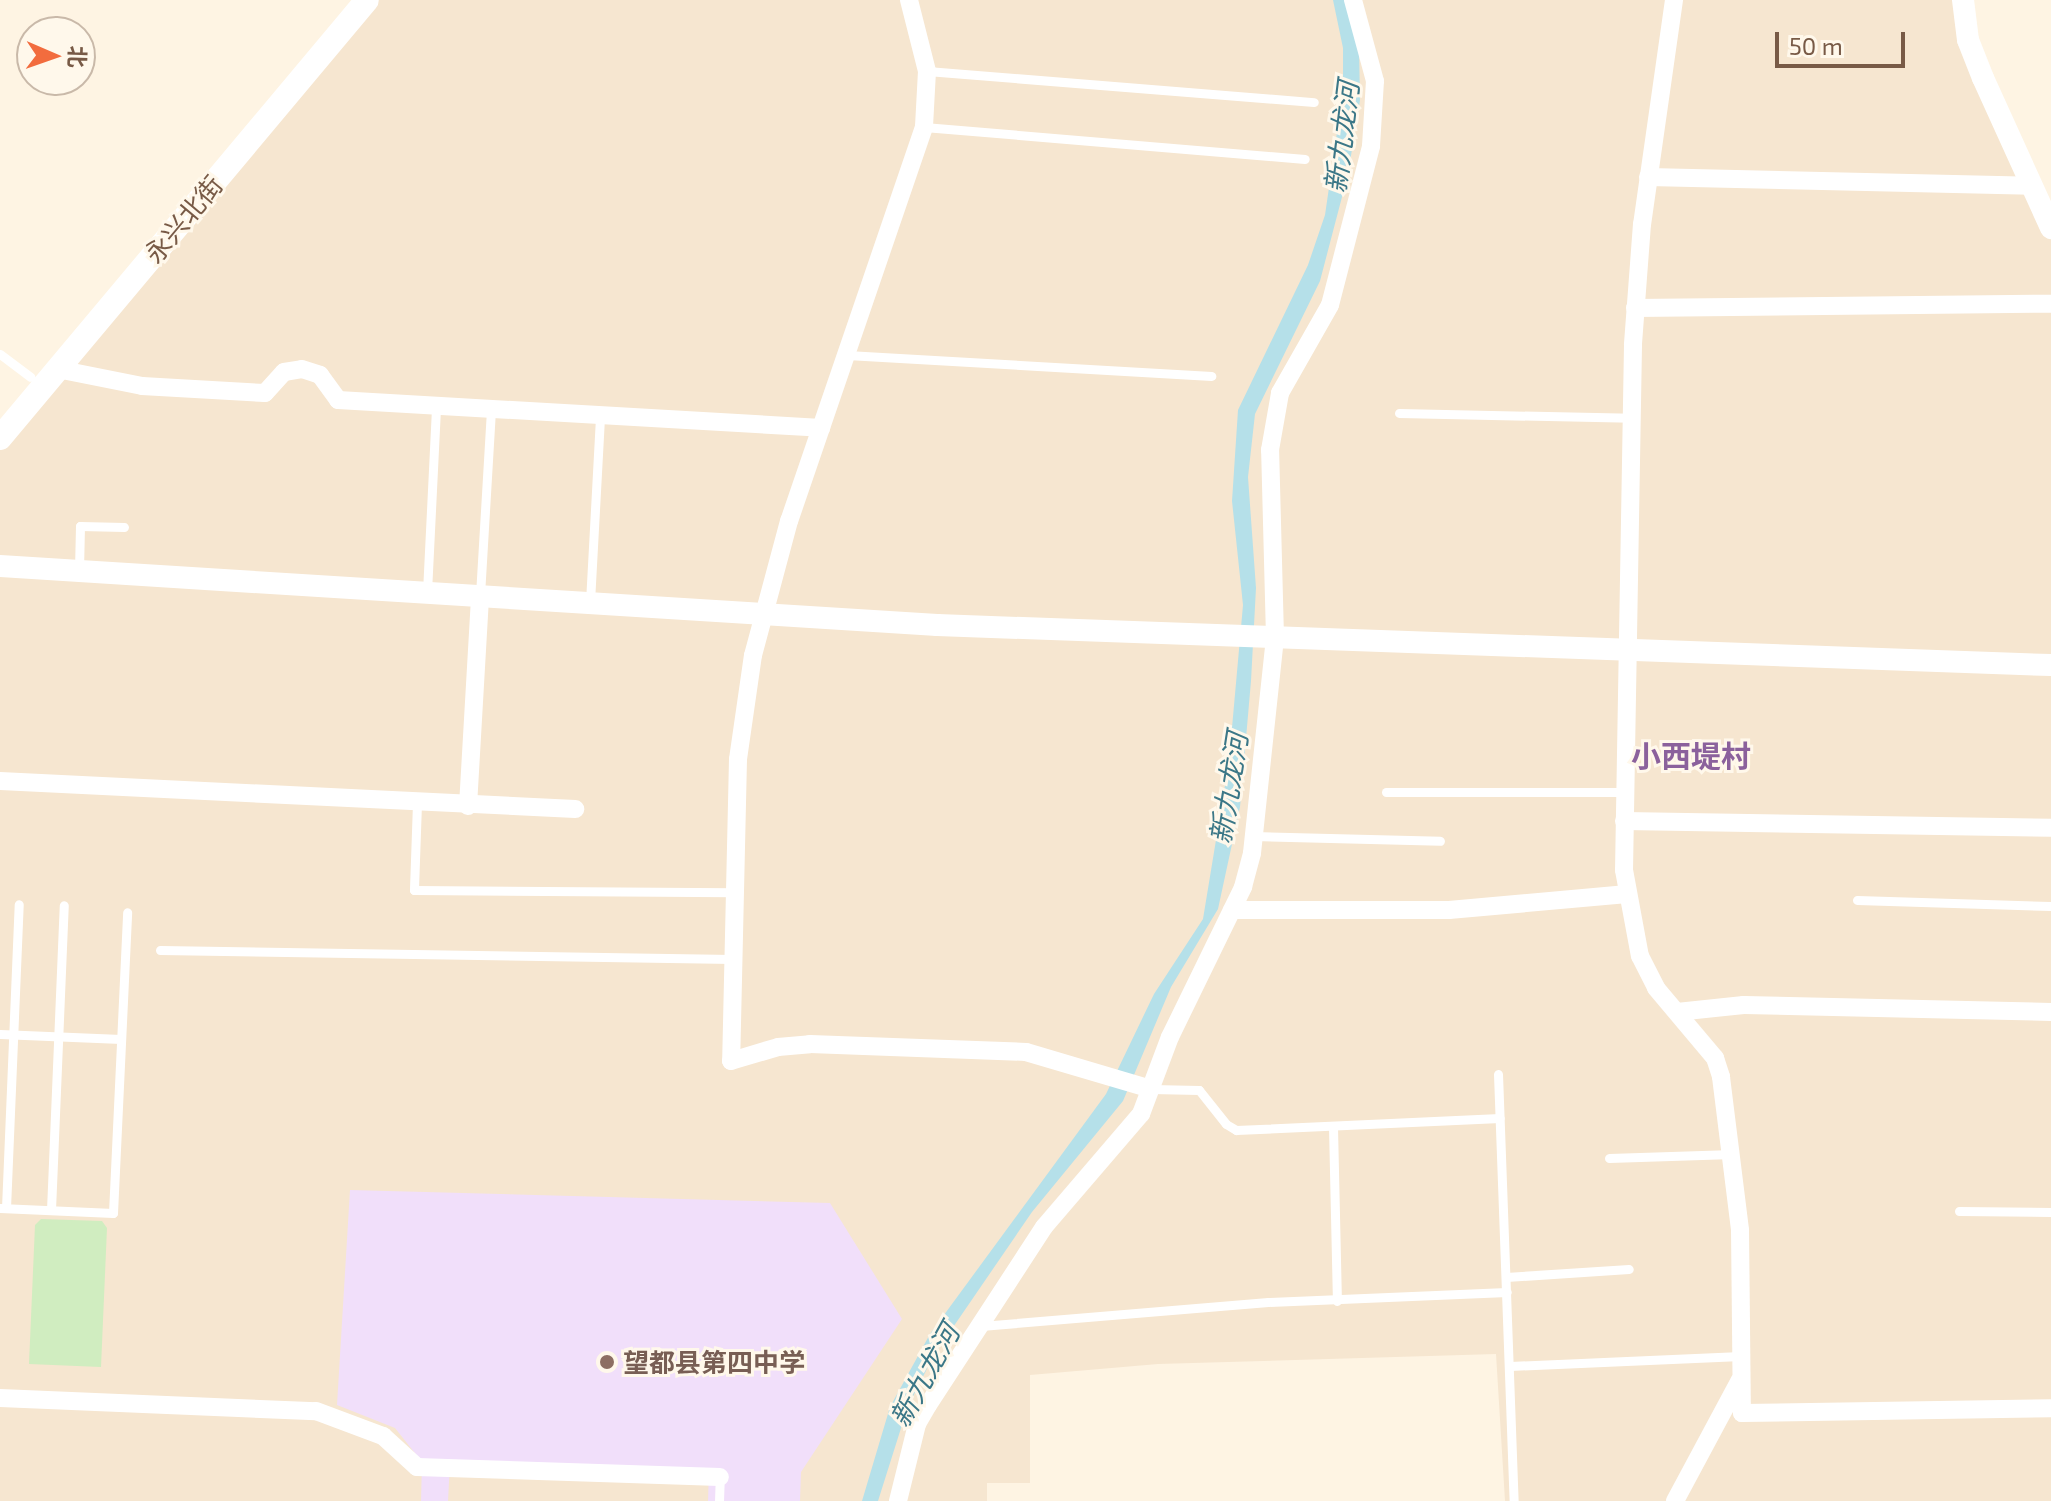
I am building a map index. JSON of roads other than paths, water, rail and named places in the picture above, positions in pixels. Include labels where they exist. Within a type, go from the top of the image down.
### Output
[{"type":"main road","name":"永兴北街","points":[[0,413],[346,0]]},
{"type":"main road","name":"永兴北街","points":[[0,438],[367,0]]},
{"type":"street","points":[[909,0],[927,71],[924,127],[821,428],[764,614],[738,759],[731,1061],[778,1047],[810,1044],[1026,1052],[1151,1089]]},
{"type":"street","points":[[898,1501],[917,1424],[1044,1227],[1141,1114],[1232,910],[1254,836],[1275,637],[1270,450],[1280,393],[1330,305],[1371,146],[1375,81],[1353,0]]},
{"type":"street","points":[[1674,0],[1648,177],[1635,308],[1624,650],[1623,792],[1627,894],[1640,956],[1656,988],[1715,1058],[1733,1154],[1740,1230],[1742,1413],[2051,1408]]},
{"type":"street","points":[[1963,0],[1968,40],[2051,228]]},
{"type":"street","points":[[1648,177],[2031,186]]},
{"type":"street","points":[[1635,308],[2051,304]]},
{"type":"street","points":[[57,369],[142,386],[265,393],[284,372],[302,369],[320,375],[338,400],[821,428]]},
{"type":"street","points":[[0,566],[764,614],[1275,637],[2051,665]]},
{"type":"street","points":[[468,806],[480,595]]},
{"type":"street","points":[[0,781],[575,809]]},
{"type":"street","points":[[1624,821],[2051,828]]},
{"type":"street","points":[[1232,910],[1449,910],[1627,894]]},
{"type":"street","points":[[1677,1012],[1744,1005],[2051,1012]]},
{"type":"street","points":[[1675,1501],[1742,1378]]},
{"type":"street","points":[[0,1398],[316,1411],[383,1436],[417,1467],[720,1477]]},
{"type":"lane","points":[[927,71],[1314,102]]},
{"type":"lane","points":[[924,127],[1305,159]]},
{"type":"lane","points":[[0,354],[30,377]]},
{"type":"lane","points":[[846,355],[1211,376]]},
{"type":"lane","points":[[427,592],[436,406]]},
{"type":"lane","points":[[480,595],[491,409]]},
{"type":"lane","points":[[1399,413],[1631,418]]},
{"type":"lane","points":[[590,602],[600,415]]},
{"type":"lane","points":[[78,570],[80,526],[124,527]]},
{"type":"lane","points":[[1386,792],[1623,792]]},
{"type":"lane","points":[[417,803],[414,890],[733,892]]},
{"type":"lane","points":[[1254,836],[1440,841]]},
{"type":"lane","points":[[1857,900],[2051,906]]},
{"type":"lane","points":[[19,904],[3,1208],[113,1213],[127,912]]},
{"type":"lane","points":[[51,1210],[64,905]]},
{"type":"lane","points":[[160,950],[733,959]]},
{"type":"lane","points":[[0,1034],[121,1039]]},
{"type":"lane","points":[[1498,1074],[1514,1501]]},
{"type":"lane","points":[[1151,1089],[1199,1090],[1226,1124],[1236,1130],[1500,1118]]},
{"type":"lane","points":[[1333,1127],[1337,1301]]},
{"type":"lane","points":[[1609,1158],[1733,1154]]},
{"type":"lane","points":[[1959,1211],[2051,1212]]},
{"type":"lane","points":[[1506,1277],[1629,1269]]},
{"type":"lane","points":[[981,1326],[1268,1302],[1507,1292]]},
{"type":"lane","points":[[1510,1366],[1741,1356]]},
{"type":"lane","points":[[719,1501],[720,1477]]},
{"type":"water","name":"新九龙河","points":[[1333,0],[1345,0],[1359,47],[1360,100],[1348,174],[1320,281],[1255,414],[1248,477],[1256,588],[1251,681],[1240,807],[1218,909],[1171,987],[1123,1101],[1032,1212],[934,1355],[908,1406],[878,1501],[862,1501],[890,1407],[930,1334],[1106,1094],[1154,994],[1203,919],[1229,761],[1243,605],[1232,501],[1238,410],[1308,265],[1325,215],[1343,91],[1343,48]]},
{"type":"place","name":"望都县第四中学","points":[[607,1362]]},
{"type":"district","name":"小西堤村","points":[[1691,755]]}]
